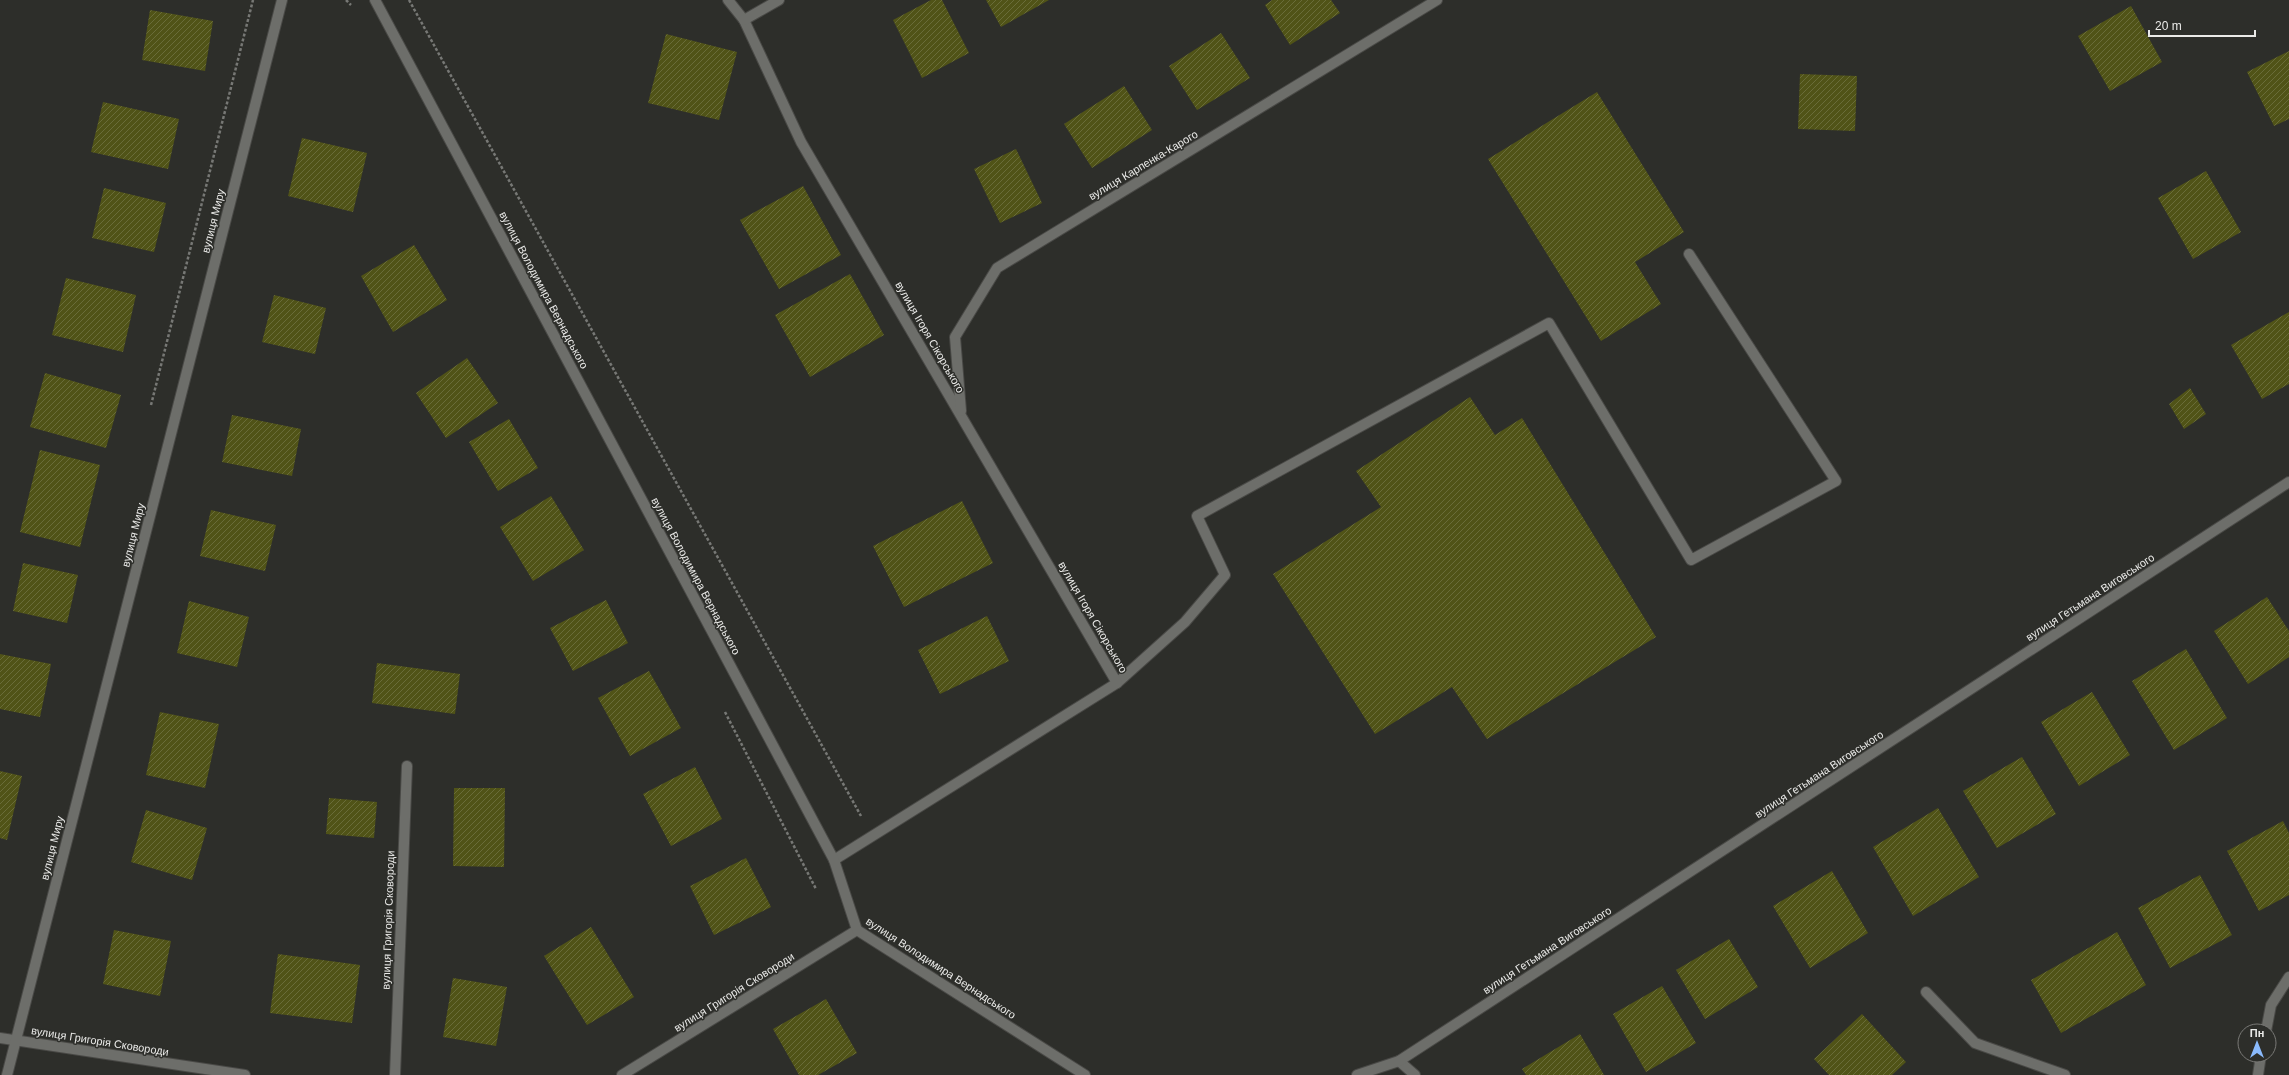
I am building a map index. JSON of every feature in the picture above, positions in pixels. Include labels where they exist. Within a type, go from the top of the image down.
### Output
[{"type":"street","name":"вулиця Миру","points":[[7,1075],[282,0]]},
{"type":"street","name":"вулиця Володимира Вернадського","points":[[375,0],[834,860],[857,930],[1085,1075]]},
{"type":"street","name":"вулиця Ігоря Сікорського","points":[[728,0],[744,20],[801,142],[1117,683]]},
{"type":"street","points":[[744,20],[779,0]]},
{"type":"street","name":"вулиця Карпенка-Карого","points":[[961,415],[954,337],[998,268],[1437,0]]},
{"type":"street","points":[[834,860],[1117,683],[1185,622],[1225,575],[1196,516],[1550,323],[1691,560],[1836,481],[1689,254]]},
{"type":"street","name":"вулиця Гетьмана Виговського","points":[[1357,1075],[1399,1061],[2289,482]]},
{"type":"street","name":"вулиця Григорія Сковороди","points":[[395,1075],[407,766]]},
{"type":"street","name":"вулиця Григорія Сковороди","points":[[622,1075],[857,930]]},
{"type":"street","points":[[2268,1023],[2271,1005],[2289,977]]},
{"type":"street","points":[[1926,992],[1975,1043],[2065,1075]]},
{"type":"street","name":"вулиця Григорія Сковороди","points":[[0,1038],[245,1075]]},
{"type":"street","points":[[1399,1061],[1415,1075]]},
{"type":"street","points":[[2258,1075],[2260,1063]]},
{"type":"path","points":[[409,0],[872,836]]},
{"type":"building","points":[[931,0],[942,0],[969,53],[922,78],[893,20]]},
{"type":"building","points":[[986,0],[1049,0],[1001,27]]},
{"type":"building","points":[[1272,0],[1331,0],[1340,13],[1290,45],[1265,5]]},
{"type":"building","points":[[2131,6],[2162,62],[2110,91],[2078,36]]},
{"type":"building","points":[[150,10],[213,21],[205,71],[142,60]]},
{"type":"building","points":[[1221,33],[1250,78],[1197,110],[1169,66]]},
{"type":"building","points":[[666,34],[737,52],[719,120],[648,103]]},
{"type":"building","points":[[2289,51],[2289,119],[2274,126],[2247,72]]},
{"type":"building","points":[[1800,74],[1857,76],[1855,131],[1798,129]]},
{"type":"building","points":[[1124,86],[1152,130],[1092,168],[1064,124]]},
{"type":"building","points":[[1597,92],[1684,232],[1635,262],[1661,304],[1601,341],[1488,159]]},
{"type":"building","points":[[103,102],[179,119],[168,169],[91,152]]},
{"type":"building","points":[[302,138],[367,153],[353,212],[288,196]]},
{"type":"building","points":[[1016,149],[1042,203],[1000,223],[974,169]]},
{"type":"building","points":[[2206,171],[2241,232],[2193,259],[2158,198]]},
{"type":"building","points":[[803,186],[841,255],[779,289],[740,220]]},
{"type":"building","points":[[104,188],[166,203],[154,252],[92,238]]},
{"type":"building","points":[[414,245],[447,300],[393,332],[361,276]]},
{"type":"building","points":[[850,274],[884,335],[810,377],[775,315]]},
{"type":"building","points":[[66,278],[136,295],[123,352],[52,335]]},
{"type":"building","points":[[274,295],[326,308],[315,354],[262,342]]},
{"type":"building","points":[[2289,312],[2289,384],[2262,399],[2231,345]]},
{"type":"building","points":[[467,358],[498,403],[446,438],[416,393]]},
{"type":"building","points":[[45,373],[121,395],[106,448],[30,427]]},
{"type":"building","points":[[2190,388],[2206,414],[2184,429],[2169,404]]},
{"type":"building","points":[[1470,397],[1495,435],[1522,418],[1656,637],[1487,739],[1452,687],[1375,734],[1273,574],[1381,507],[1356,471]]},
{"type":"building","points":[[232,415],[301,429],[292,476],[222,462]]},
{"type":"building","points":[[509,419],[538,468],[498,491],[469,442]]},
{"type":"building","points":[[40,450],[100,465],[80,547],[20,532]]},
{"type":"building","points":[[551,496],[584,550],[533,581],[500,527]]},
{"type":"building","points":[[962,501],[993,563],[904,607],[873,546]]},
{"type":"building","points":[[211,510],[276,525],[265,571],[200,556]]},
{"type":"building","points":[[23,563],[78,575],[67,623],[13,611]]},
{"type":"building","points":[[2267,597],[2289,631],[2289,657],[2248,684],[2214,631]]},
{"type":"building","points":[[606,600],[628,643],[573,671],[550,628]]},
{"type":"building","points":[[189,601],[249,617],[237,667],[177,653]]},
{"type":"building","points":[[987,616],[1009,661],[940,694],[918,650]]},
{"type":"building","points":[[2186,649],[2227,718],[2174,750],[2132,681]]},
{"type":"building","points":[[0,654],[51,664],[40,717],[0,709]]},
{"type":"building","points":[[377,663],[460,674],[455,714],[372,703]]},
{"type":"building","points":[[649,671],[681,728],[630,756],[598,698]]},
{"type":"building","points":[[2092,692],[2130,755],[2079,786],[2041,722]]},
{"type":"building","points":[[160,712],[219,724],[205,788],[146,775]]},
{"type":"building","points":[[2022,757],[2056,814],[1997,848],[1963,791]]},
{"type":"building","points":[[695,767],[722,819],[671,846],[643,794]]},
{"type":"building","points":[[0,771],[22,776],[7,840],[0,838]]},
{"type":"building","points":[[454,788],[505,788],[504,867],[453,866]]},
{"type":"building","points":[[329,798],[377,802],[374,838],[326,834]]},
{"type":"building","points":[[1938,808],[1979,877],[1913,916],[1873,847]]},
{"type":"building","points":[[146,810],[207,828],[192,880],[131,862]]},
{"type":"building","points":[[2283,821],[2289,833],[2289,895],[2259,911],[2227,851]]},
{"type":"building","points":[[746,858],[771,907],[714,935],[690,886]]},
{"type":"building","points":[[1832,871],[1868,933],[1810,968],[1773,906]]},
{"type":"building","points":[[2200,875],[2232,935],[2170,968],[2138,908]]},
{"type":"building","points":[[591,927],[634,997],[587,1025],[544,956]]},
{"type":"building","points":[[114,930],[171,941],[160,996],[103,984]]},
{"type":"building","points":[[2117,932],[2146,985],[2061,1033],[2031,980]]},
{"type":"building","points":[[1729,939],[1758,987],[1705,1019],[1676,970]]},
{"type":"building","points":[[278,954],[360,965],[352,1023],[270,1013]]},
{"type":"building","points":[[453,978],[507,987],[496,1046],[443,1037]]},
{"type":"building","points":[[1662,986],[1696,1043],[1646,1072],[1613,1014]]},
{"type":"building","points":[[826,999],[857,1053],[818,1075],[799,1075],[773,1029]]},
{"type":"building","points":[[1862,1014],[1906,1062],[1892,1075],[1829,1075],[1814,1059]]},
{"type":"building","points":[[1580,1034],[1604,1075],[1526,1075],[1522,1069]]}]
